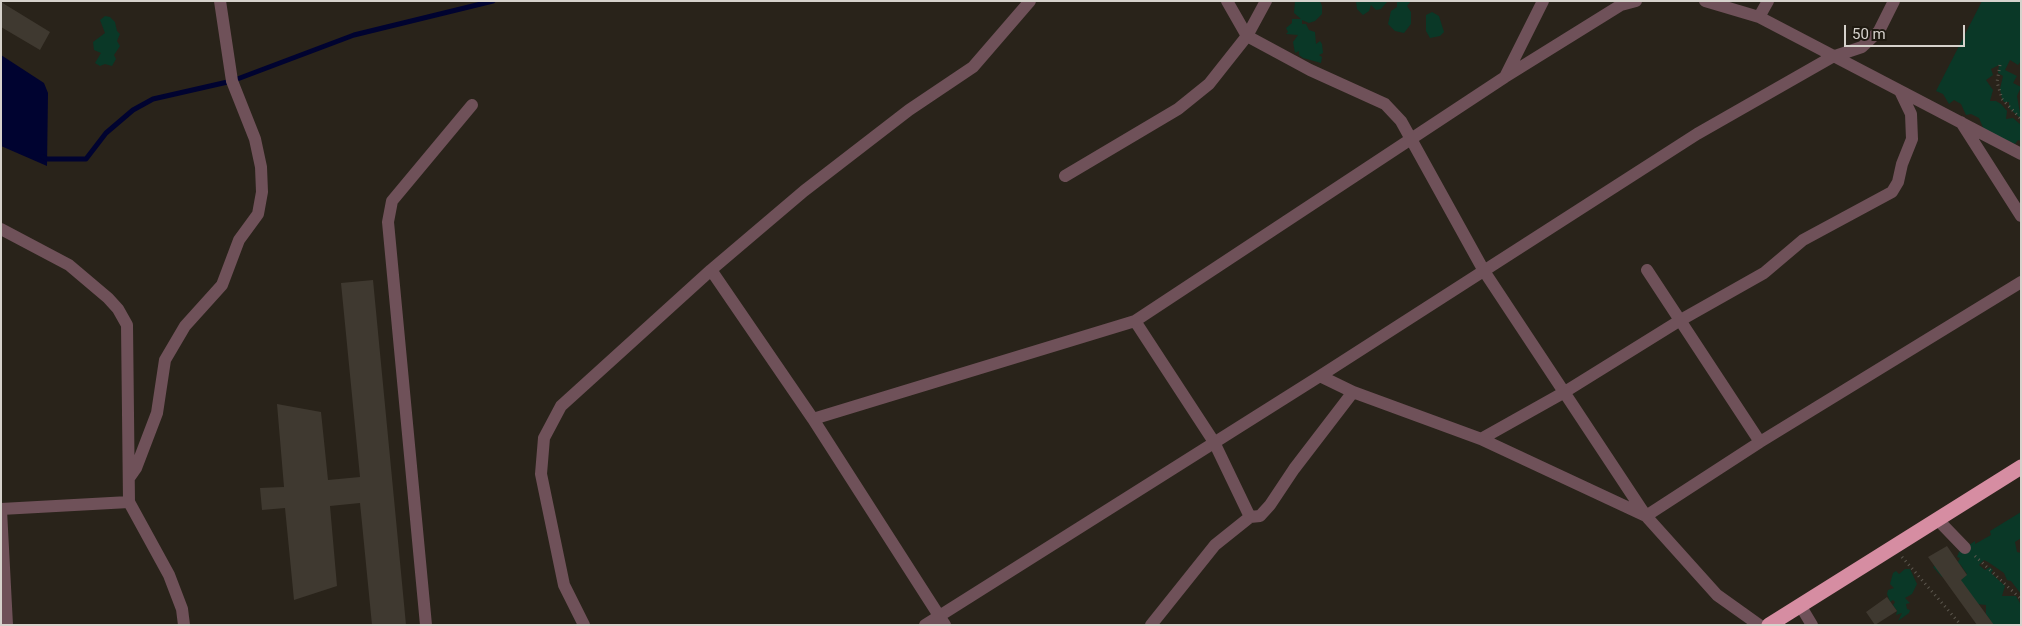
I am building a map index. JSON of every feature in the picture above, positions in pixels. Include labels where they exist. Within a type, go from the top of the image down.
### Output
[{"type":"highway","points":[[1769,625],[2021,467]]},
{"type":"street","points":[[129,478],[136,468],[157,413],[165,360],[185,326],[222,285],[239,240],[258,214],[262,192],[261,167],[255,139],[232,81],[220,1]]},
{"type":"street","points":[[584,625],[564,585],[541,474],[544,438],[561,406],[711,270],[804,191],[909,110],[973,67],[1030,1]]},
{"type":"street","points":[[1227,1],[1247,36],[1310,70],[1385,104],[1401,121],[1484,271],[1646,516],[1718,595],[1759,625]]},
{"type":"street","points":[[1065,176],[1178,110],[1209,84],[1247,36],[1266,1]]},
{"type":"street","points":[[1504,77],[1543,1]]},
{"type":"street","points":[[813,419],[1135,321],[1504,77],[1621,5],[1636,1]]},
{"type":"street","points":[[1705,1],[1759,17],[1832,57],[2021,154]]},
{"type":"street","points":[[1759,17],[1768,1]]},
{"type":"street","points":[[925,625],[942,620],[1214,442],[1697,134],[1832,57],[1862,47],[1879,31],[1894,1]]},
{"type":"street","points":[[1481,439],[1563,393],[1679,321],[1764,273],[1803,240],[1892,192],[1898,182],[1902,164],[1912,139],[1911,114],[1900,91]]},
{"type":"street","points":[[426,625],[388,222],[392,201],[472,105]]},
{"type":"street","points":[[1961,122],[2021,216]]},
{"type":"street","points":[[1,229],[69,265],[108,298],[118,309],[127,325],[129,502],[169,575],[182,609],[184,625]]},
{"type":"street","points":[[711,270],[813,419],[942,620]]},
{"type":"street","points":[[1648,270],[1679,321],[1760,442]]},
{"type":"street","points":[[1646,516],[1760,442],[2021,282]]},
{"type":"street","points":[[1135,321],[1214,442],[1250,517]]},
{"type":"street","points":[[1320,376],[1353,392],[1481,439],[1646,516]]},
{"type":"street","points":[[1151,625],[1215,545],[1250,517],[1260,516],[1270,505],[1294,469],[1353,392]]},
{"type":"street","points":[[7,625],[1,510],[129,502]]},
{"type":"street","points":[[1937,519],[1965,548]]},
{"type":"street","points":[[1800,605],[1812,625]]},
{"type":"path","points":[[2000,65],[1997,82],[2002,99],[2021,119]]},
{"type":"path","points":[[1893,548],[1961,625]]},
{"type":"path","points":[[1965,548],[2021,599]]},
{"type":"green space","points":[[1295,1],[1320,1],[1322,14],[1315,21],[1309,23],[1302,20],[1302,24],[1306,24],[1309,30],[1315,32],[1316,44],[1320,41],[1322,44],[1323,53],[1319,55],[1322,57],[1321,63],[1303,58],[1299,55],[1299,51],[1295,53],[1293,42],[1298,35],[1286,34],[1288,32],[1286,28],[1292,23],[1292,19],[1301,19],[1294,13]]},
{"type":"green space","points":[[1356,1],[1387,2],[1381,9],[1376,10],[1371,5],[1369,11],[1363,15],[1357,9]]},
{"type":"green space","points":[[1397,1],[1411,1],[1407,6],[1411,12],[1411,24],[1404,33],[1395,31],[1388,24],[1391,11],[1397,7]]},
{"type":"green space","points":[[1982,1],[2021,1],[2021,61],[2018,65],[2010,60],[2005,70],[2017,76],[2013,83],[2021,87],[2017,96],[2021,119],[2009,108],[2009,102],[2004,102],[2002,99],[2000,89],[2003,76],[1998,73],[1999,65],[1991,69],[1993,75],[1986,80],[1993,90],[1990,101],[1996,101],[2001,104],[2007,111],[2006,119],[2013,118],[2021,125],[2021,141],[2018,140],[2015,144],[1984,130],[1979,118],[1971,114],[1966,115],[1961,104],[1954,100],[1949,104],[1943,94],[1936,91]]},
{"type":"green space","points":[[1432,12],[1439,16],[1444,32],[1440,36],[1430,38],[1426,31],[1426,15]]},
{"type":"green space","points":[[105,16],[110,17],[115,22],[117,31],[120,34],[117,41],[120,46],[114,55],[116,59],[112,66],[105,64],[100,66],[95,63],[101,53],[94,50],[93,42],[105,33],[100,20]]},
{"type":"green space","points":[[2021,512],[2021,538],[2015,542],[2017,552],[2021,553],[2021,594],[2011,581],[2007,580],[2004,573],[1984,560],[1979,565],[1985,570],[1990,567],[1993,570],[1991,573],[2005,586],[2002,596],[2016,596],[2021,605],[2021,625],[1990,625],[1991,621],[1986,614],[1986,605],[1977,604],[1964,591],[1961,580],[1967,574],[1960,564],[1942,577],[1933,567],[1946,559],[1958,562],[1960,558],[1957,557],[1959,552],[1975,541],[1975,544],[1991,535],[1990,531]]},
{"type":"green space","points":[[1905,569],[1910,569],[1917,584],[1912,594],[1905,598],[1910,603],[1906,604],[1907,609],[1910,610],[1909,613],[1898,621],[1902,613],[1896,615],[1897,611],[1893,605],[1895,602],[1893,600],[1890,602],[1887,594],[1888,590],[1894,588],[1890,584],[1893,573],[1896,571],[1899,574]]},
{"type":"water","points":[[1,55],[44,83],[48,93],[47,166],[1,146]]},
{"type":"building","points":[[1,2],[50,32],[40,50],[1,27]]},
{"type":"building","points":[[373,280],[406,625],[372,625],[360,503],[330,506],[337,586],[294,600],[285,508],[262,510],[260,488],[284,487],[277,404],[321,412],[328,480],[360,477],[341,283]]},
{"type":"building","points":[[1947,546],[1967,575],[1961,580],[1994,625],[1977,625],[1928,557]]},
{"type":"building","points":[[1887,597],[1897,611],[1875,625],[1866,612]]},
{"type":"waterway","points":[[43,157],[47,159],[86,159],[106,133],[133,110],[153,99],[232,81],[354,35],[493,1]]}]
